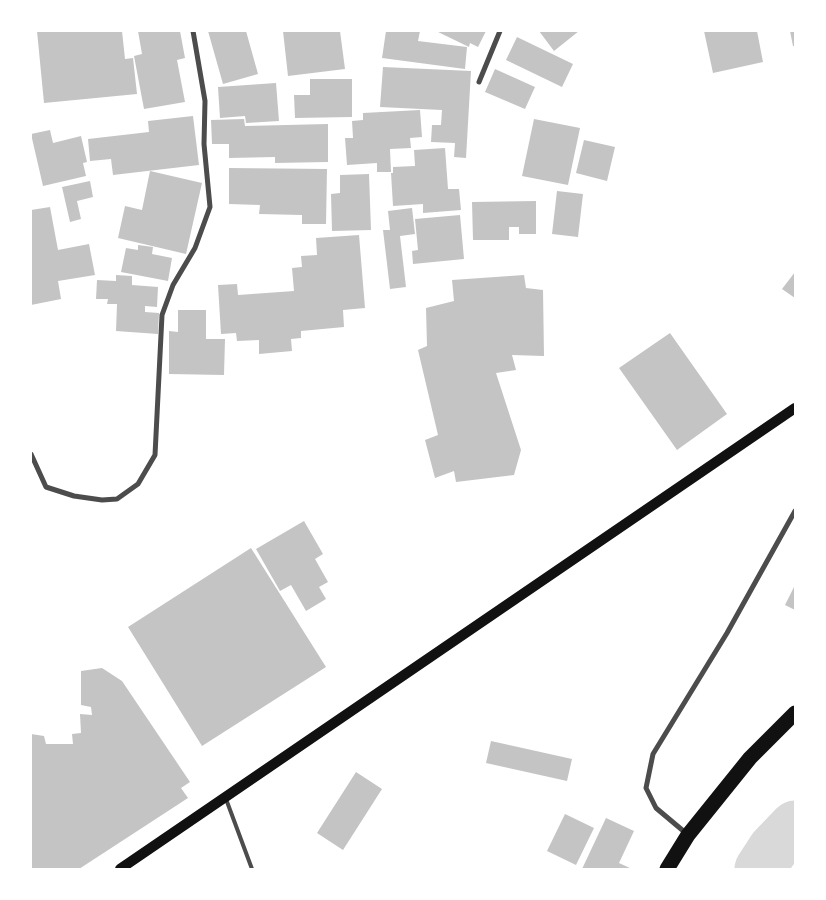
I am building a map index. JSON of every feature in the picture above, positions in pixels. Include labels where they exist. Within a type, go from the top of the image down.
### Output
[{"type":"highway","points":[[667,869],[688,835],[750,758],[795,714]]},
{"type":"main road","points":[[120,869],[795,408]]},
{"type":"street","points":[[31,454],[46,487],[74,496],[102,500],[117,499],[138,484],[155,455],[162,315],[173,284],[196,248],[210,207],[204,144],[204,100],[193,31]]},
{"type":"street","points":[[479,82],[500,31]]},
{"type":"street","points":[[688,835],[656,808],[646,788],[653,754],[727,633],[795,511]]},
{"type":"lane","points":[[225,797],[252,869]]},
{"type":"building","points":[[37,31],[122,31],[125,59],[133,58],[137,94],[44,103]]},
{"type":"building","points":[[138,31],[180,31],[185,58],[177,60],[185,102],[144,109],[134,56],[142,54]]},
{"type":"building","points":[[208,31],[246,31],[258,74],[223,84]]},
{"type":"building","points":[[283,31],[340,31],[345,69],[288,76]]},
{"type":"building","points":[[386,31],[420,31],[418,41],[467,47],[465,69],[382,58]]},
{"type":"building","points":[[436,31],[486,31],[478,47],[470,43],[469,47]]},
{"type":"building","points":[[539,31],[579,31],[554,51]]},
{"type":"building","points":[[704,31],[757,31],[763,62],[713,73]]},
{"type":"building","points":[[790,31],[795,31],[795,46],[793,46]]},
{"type":"building","points":[[517,37],[573,64],[562,87],[506,60]]},
{"type":"building","points":[[383,67],[471,71],[466,158],[454,157],[455,143],[431,142],[432,125],[441,125],[442,110],[380,107]]},
{"type":"building","points":[[495,69],[535,87],[525,109],[485,92]]},
{"type":"building","points":[[310,79],[352,79],[352,117],[295,118],[294,95],[310,95]]},
{"type":"building","points":[[276,83],[279,121],[246,123],[245,116],[220,118],[218,87]]},
{"type":"building","points":[[420,110],[422,137],[410,138],[411,148],[390,149],[391,172],[377,172],[377,163],[347,165],[345,138],[353,138],[352,121],[363,120],[363,113]]},
{"type":"building","points":[[193,116],[199,165],[113,175],[111,159],[90,161],[88,139],[149,132],[148,121]]},
{"type":"building","points":[[244,119],[245,126],[328,124],[328,162],[275,163],[275,157],[229,158],[229,144],[212,144],[211,120]]},
{"type":"building","points":[[534,119],[580,128],[568,185],[522,176]]},
{"type":"building","points":[[50,130],[53,143],[81,136],[87,162],[83,163],[86,176],[43,186],[31,134]]},
{"type":"building","points":[[584,140],[615,147],[607,181],[576,173]]},
{"type":"building","points":[[445,148],[448,189],[459,189],[461,210],[423,213],[423,204],[393,206],[391,173],[393,173],[393,167],[415,166],[414,150]]},
{"type":"building","points":[[229,168],[327,169],[326,224],[302,224],[302,215],[259,214],[260,205],[229,204]]},
{"type":"building","points":[[150,171],[202,183],[186,254],[118,238],[125,206],[142,210]]},
{"type":"building","points":[[369,174],[371,230],[332,231],[331,194],[340,193],[340,175]]},
{"type":"building","points":[[90,181],[93,197],[77,201],[81,219],[70,222],[62,187]]},
{"type":"building","points":[[557,191],[583,194],[578,237],[552,234]]},
{"type":"building","points":[[536,201],[536,234],[519,234],[519,227],[509,227],[509,240],[473,240],[472,202]]},
{"type":"building","points":[[50,207],[58,250],[89,244],[95,275],[58,281],[61,299],[31,305],[31,210]]},
{"type":"building","points":[[412,208],[415,234],[400,236],[406,287],[390,289],[383,230],[390,230],[388,211]]},
{"type":"building","points":[[460,215],[464,259],[413,264],[412,251],[418,250],[415,219]]},
{"type":"building","points":[[359,235],[365,308],[343,310],[344,327],[301,331],[301,338],[291,339],[292,351],[259,354],[259,340],[237,341],[236,333],[221,334],[218,285],[237,284],[238,295],[294,291],[292,268],[302,267],[301,256],[317,255],[316,238]]},
{"type":"building","points":[[138,245],[153,247],[152,254],[172,258],[168,281],[121,272],[126,248],[138,250]]},
{"type":"building","points":[[795,272],[795,298],[782,289]]},
{"type":"building","points":[[116,275],[132,276],[132,285],[158,287],[157,307],[145,306],[145,312],[159,313],[158,334],[116,331],[117,304],[107,304],[108,299],[96,299],[97,280],[116,281]]},
{"type":"building","points":[[524,275],[526,288],[543,290],[544,356],[512,355],[516,370],[496,373],[521,450],[514,475],[456,482],[454,471],[435,478],[425,440],[438,435],[418,350],[427,346],[426,308],[454,301],[452,280]]},
{"type":"building","points":[[178,310],[206,310],[206,339],[225,339],[224,375],[169,374],[169,331],[178,332]]},
{"type":"building","points":[[670,333],[727,414],[677,450],[619,368]]},
{"type":"building","points":[[304,521],[323,554],[315,559],[328,582],[319,587],[326,599],[306,611],[291,585],[280,591],[256,549]]},
{"type":"building","points":[[251,548],[326,667],[202,746],[128,627]]},
{"type":"building","points":[[795,585],[795,610],[785,605]]},
{"type":"building","points":[[102,668],[122,681],[190,782],[181,788],[188,798],[79,869],[31,869],[31,734],[44,736],[46,744],[73,744],[72,734],[81,733],[80,714],[92,715],[91,707],[81,705],[81,671]]},
{"type":"building","points":[[491,741],[572,759],[567,781],[486,763]]},
{"type":"building","points":[[356,772],[382,789],[343,850],[317,833]]},
{"type":"building","points":[[565,814],[594,828],[576,865],[547,851]]},
{"type":"building","points":[[606,818],[634,831],[619,863],[632,869],[582,869]]},
{"type":"waterway","points":[[760,869],[773,849],[795,826]]}]
